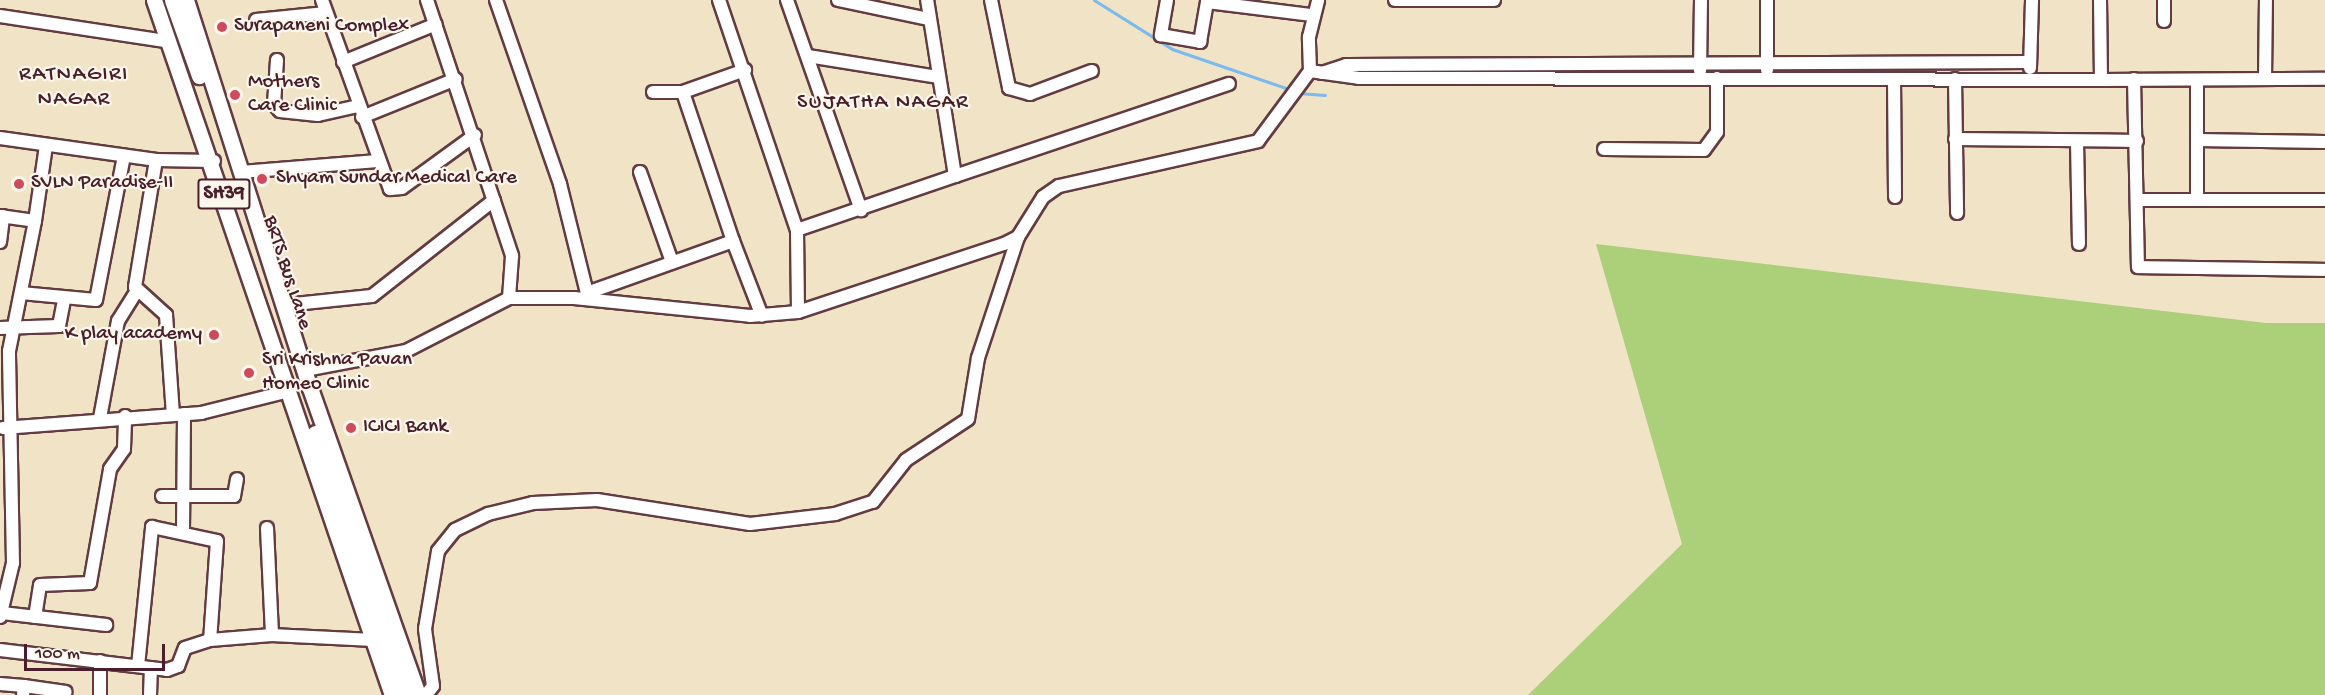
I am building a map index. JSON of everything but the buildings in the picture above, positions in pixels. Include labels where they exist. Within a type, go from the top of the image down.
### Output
[{"type":"main road","name":"SH39","points":[[154,0],[165,41],[214,161],[392,695]]},
{"type":"main road","name":"BRTS Bus Lane","points":[[172,0],[405,695]]},
{"type":"main road","name":"SH39","points":[[186,0],[305,370],[418,695]]},
{"type":"street","points":[[322,0],[388,187],[399,190],[475,135]]},
{"type":"street","points":[[428,0],[475,135],[512,256],[509,298]]},
{"type":"street","points":[[496,0],[560,184],[588,296]]},
{"type":"street","points":[[719,0],[745,70],[797,230],[798,312]]},
{"type":"street","points":[[787,0],[861,210]]},
{"type":"street","points":[[838,0],[929,19]]},
{"type":"street","points":[[927,0],[937,77],[955,176]]},
{"type":"street","points":[[991,0],[1009,88],[1030,94],[1092,71]]},
{"type":"street","points":[[1167,0],[1161,35],[1200,42],[1207,2],[1312,15]]},
{"type":"street","points":[[1316,72],[1312,15],[1318,0]]},
{"type":"street","points":[[1395,0],[1494,0]]},
{"type":"street","points":[[1700,79],[1701,0]]},
{"type":"street","points":[[1767,0],[1767,77]]},
{"type":"street","points":[[2030,79],[2032,0]]},
{"type":"street","points":[[2100,0],[2101,80]]},
{"type":"street","points":[[2164,0],[2164,21]]},
{"type":"street","points":[[2265,79],[2266,0]]},
{"type":"street","points":[[256,20],[326,14]]},
{"type":"street","points":[[0,16],[165,41]]},
{"type":"street","points":[[343,62],[436,24]]},
{"type":"street","points":[[807,56],[937,77]]},
{"type":"street","points":[[277,60],[274,104],[280,111],[318,115],[360,111],[456,79]]},
{"type":"street","points":[[426,695],[433,686],[425,629],[438,551],[455,530],[488,514],[533,503],[597,500],[750,524],[835,514],[873,502],[906,460],[968,419],[978,358],[1018,237],[1043,197],[1059,186],[1254,143],[1266,135],[1292,91],[1316,72],[1346,65],[2031,62]]},
{"type":"street","points":[[1971,63],[1971,79]]},
{"type":"street","points":[[652,92],[683,92],[745,70]]},
{"type":"street","points":[[1316,72],[1359,78],[2325,79]]},
{"type":"street","points":[[1604,149],[1704,150],[1717,132],[1717,78]]},
{"type":"street","points":[[1894,79],[1895,197]]},
{"type":"street","points":[[1955,79],[1957,213]]},
{"type":"street","points":[[2134,79],[2137,141],[2137,260],[2144,270],[2325,270]]},
{"type":"street","points":[[2197,80],[2197,200]]},
{"type":"street","points":[[797,230],[1229,84]]},
{"type":"street","points":[[683,92],[762,316]]},
{"type":"street","points":[[0,138],[156,160],[214,161]]},
{"type":"street","points":[[1955,139],[2137,141]]},
{"type":"street","points":[[2197,140],[2325,142]]},
{"type":"street","points":[[2077,141],[2079,244]]},
{"type":"street","points":[[46,146],[21,293],[6,328],[4,428],[13,563],[1,615],[35,616],[106,625]]},
{"type":"street","points":[[21,293],[90,303],[98,297],[124,156]]},
{"type":"street","points":[[100,418],[118,321],[136,291],[156,160]]},
{"type":"street","points":[[241,172],[378,161]]},
{"type":"street","points":[[640,172],[672,262]]},
{"type":"street","points":[[285,305],[364,298],[381,291],[494,200]]},
{"type":"street","points":[[2137,200],[2325,200]]},
{"type":"street","points":[[0,242],[2,216],[35,221]]},
{"type":"street","points":[[305,370],[406,351],[509,298],[588,296],[762,316],[798,312],[1018,237]]},
{"type":"street","points":[[588,296],[672,262],[734,241]]},
{"type":"street","points":[[136,291],[166,315],[186,464],[183,530]]},
{"type":"street","points":[[6,328],[58,326],[64,300]]},
{"type":"street","points":[[4,428],[125,416],[179,415],[289,391]]},
{"type":"street","points":[[35,616],[40,585],[90,583],[125,416]]},
{"type":"street","points":[[162,496],[237,496],[237,479]]},
{"type":"street","points":[[150,695],[145,667],[152,527],[183,530],[217,541],[210,640]]},
{"type":"street","points":[[267,528],[272,635]]},
{"type":"street","points":[[0,650],[174,670],[185,648],[210,640],[272,635],[374,640]]},
{"type":"street","points":[[100,662],[100,695]]},
{"type":"street","points":[[0,684],[24,691],[66,692]]},
{"type":"green space","points":[[1596,244],[2266,323],[2325,323],[2325,695],[1528,695],[1682,544]]},
{"type":"waterway","points":[[1094,0],[1172,49],[1292,90]]},
{"type":"waterway","points":[[1298,93],[1325,95]]},
{"type":"place","name":"Surapaneni Complex","points":[[222,27]]},
{"type":"place","name":"Mothers Care Clinic","points":[[235,95]]},
{"type":"place","name":"Shyam Sundar Medical Care","points":[[262,179]]},
{"type":"place","name":"SVLN Paradise-II","points":[[19,184]]},
{"type":"place","name":"K play academy","points":[[214,335]]},
{"type":"place","name":"Sri Krishna Pavan Homeo Clinic","points":[[249,373]]},
{"type":"place","name":"ICICI Bank","points":[[351,428]]},
{"type":"district","name":"RATNAGIRI NAGAR","points":[[74,88]]},
{"type":"district","name":"SUJATHA NAGAR","points":[[883,104]]}]
